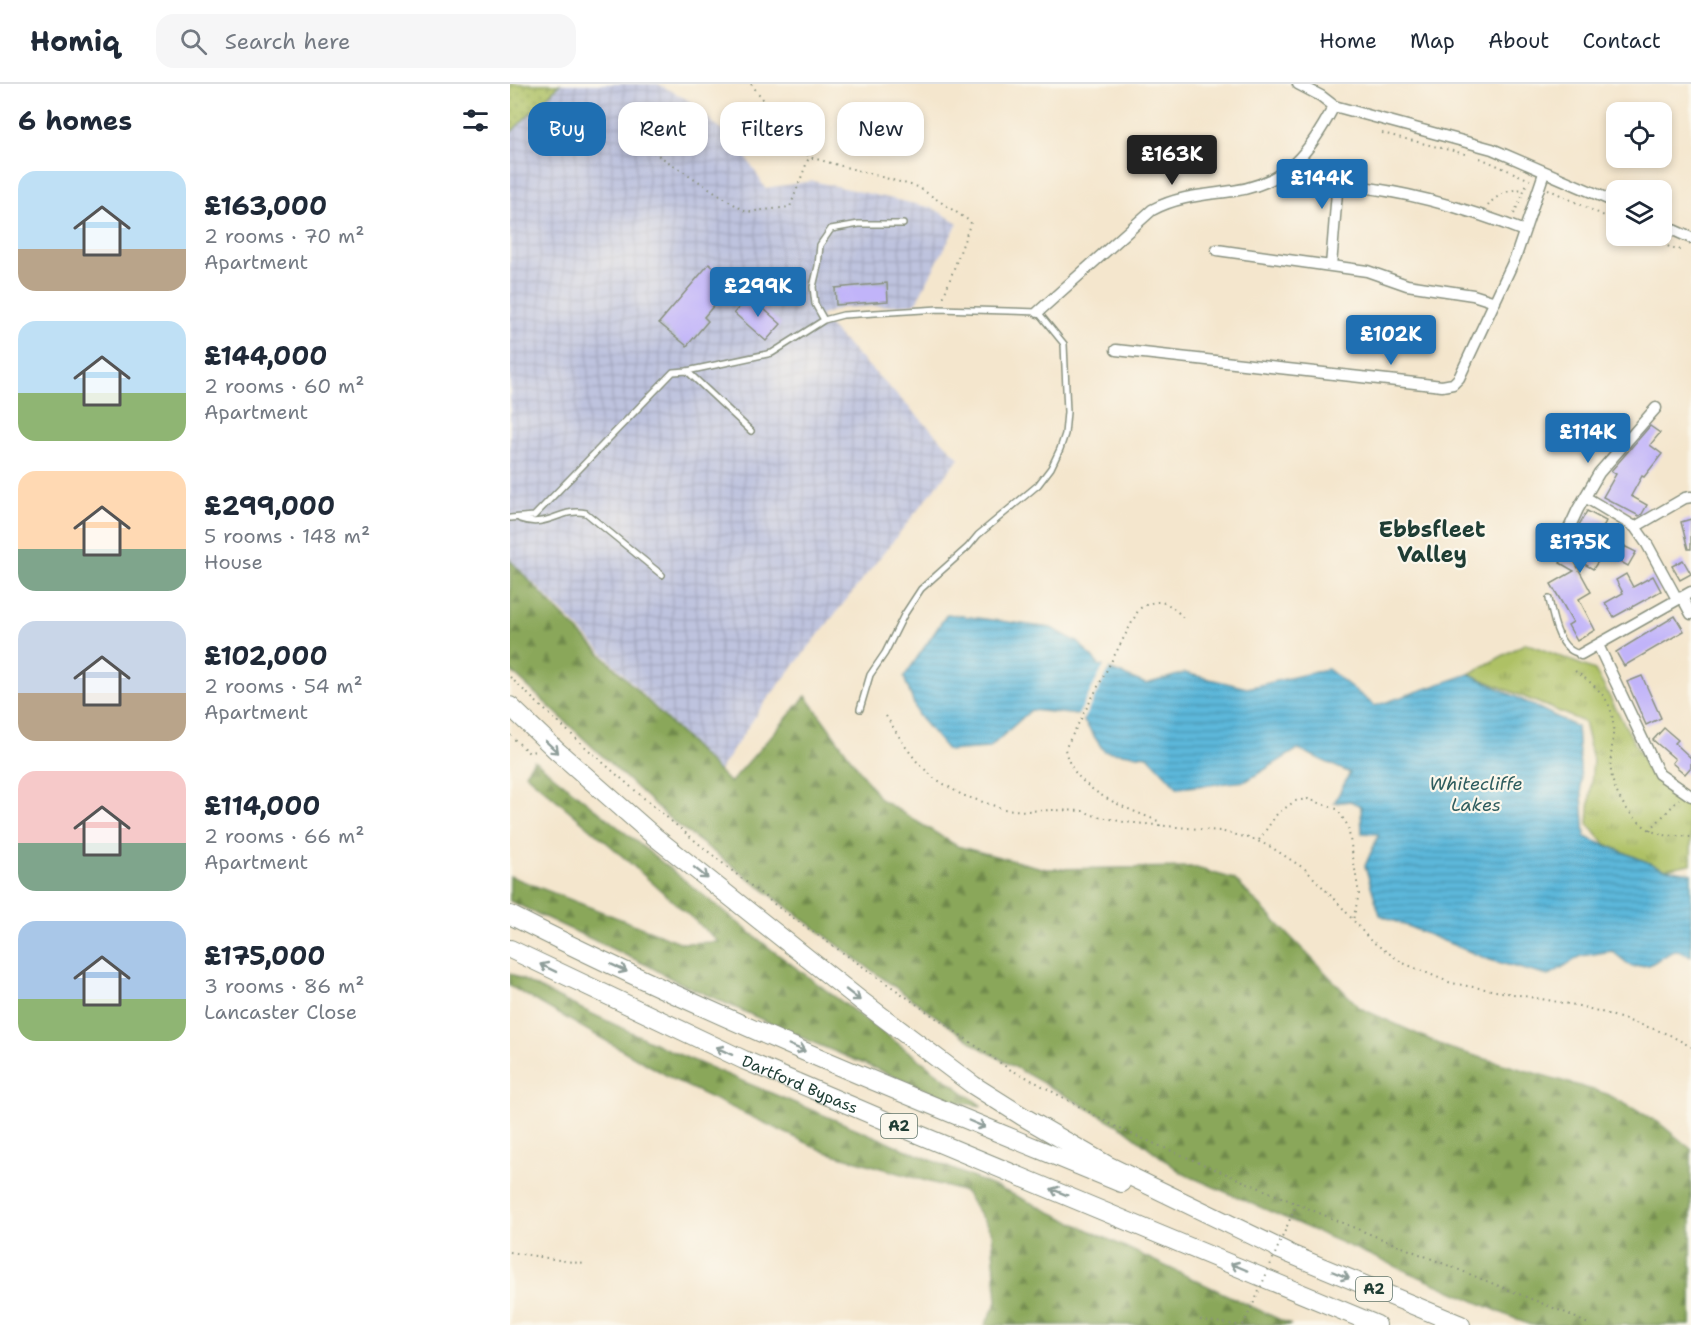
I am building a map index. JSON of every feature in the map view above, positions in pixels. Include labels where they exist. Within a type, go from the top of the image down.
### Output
[{"type":"highway","name":"A2","points":[[510,706],[556,750],[655,837],[860,1000],[973,1085],[1107,1165],[1280,1249],[1461,1325]]},
{"type":"highway","name":"Dartford Bypass","points":[[510,915],[563,942],[770,1036],[1280,1249]]},
{"type":"highway","name":"Dartford Bypass","points":[[510,950],[744,1060],[1377,1325]]},
{"type":"street","points":[[1298,84],[1334,106],[1492,149],[1606,198]]},
{"type":"street","points":[[1038,312],[1152,210],[1187,196],[1246,189],[1271,180],[1286,171],[1313,143],[1334,106]]},
{"type":"street","points":[[1116,350],[1447,386],[1453,384],[1460,378],[1516,256],[1544,173]]},
{"type":"street","points":[[1331,266],[1337,195],[1339,189],[1344,185],[1408,194],[1484,216],[1524,231]]},
{"type":"street","points":[[1672,232],[1689,243]]},
{"type":"street","points":[[1217,250],[1367,271],[1407,285],[1473,295],[1495,302]]},
{"type":"street","points":[[1560,548],[1599,473],[1656,408]]},
{"type":"street","points":[[1585,497],[1635,527],[1683,596],[1691,614]]},
{"type":"street","points":[[1635,527],[1685,498],[1691,497]]},
{"type":"street","points":[[1581,654],[1683,596]]},
{"type":"street","points":[[1598,645],[1659,774],[1669,782],[1689,791]]},
{"type":"lane","points":[[824,321],[815,304],[813,287],[820,245],[831,229],[859,224],[903,224]]},
{"type":"lane","points":[[513,517],[534,516],[673,372],[772,353],[824,321],[843,315],[921,313],[939,309],[1038,312],[1064,344],[1067,412],[1065,434],[1060,449],[1051,468],[1038,485],[978,535],[968,547],[921,589],[870,675],[860,709]]},
{"type":"lane","points":[[687,370],[751,431]]},
{"type":"lane","points":[[513,517],[528,522],[543,522],[573,511],[586,513],[662,575]]},
{"type":"lane","points":[[1549,600],[1559,634],[1574,653],[1581,654]]},
{"type":"path","points":[[751,84],[809,157],[918,186],[971,222],[939,309]]},
{"type":"path","points":[[1382,133],[1469,155]]},
{"type":"path","points":[[659,156],[746,212],[790,207],[809,157]]},
{"type":"path","points":[[1478,158],[1540,184],[1606,217]]},
{"type":"path","points":[[1509,225],[1528,180]]},
{"type":"path","points":[[1484,216],[1489,203],[1501,194],[1519,189],[1524,190]]},
{"type":"path","points":[[1667,246],[1678,250],[1689,243]]},
{"type":"path","points":[[1160,826],[1158,821],[1127,808],[1088,787],[1068,761],[1065,750],[1137,612],[1145,605],[1156,602],[1166,603],[1184,619]]},
{"type":"path","points":[[1575,671],[1596,686],[1608,704],[1614,725],[1611,771],[1618,794],[1629,813],[1650,830],[1662,835],[1691,837]]},
{"type":"path","points":[[510,677],[553,718],[670,820],[748,884],[1009,1069],[1122,1130],[1590,1325]]},
{"type":"path","points":[[886,716],[904,746],[918,763],[940,782],[963,795],[1005,809],[1084,811],[1124,822],[1227,832],[1259,841],[1305,869],[1370,940],[1403,963],[1452,983],[1592,1009],[1654,1029],[1691,1047]]},
{"type":"path","points":[[1650,830],[1689,791]]},
{"type":"path","points":[[1259,841],[1275,817],[1293,802],[1308,799],[1337,809],[1348,826],[1359,894],[1353,920]]},
{"type":"path","points":[[1243,1325],[1297,1203]]},
{"type":"path","points":[[510,1252],[584,1264]]},
{"type":"path","points":[[1200,1320],[1237,1325]]},
{"type":"shaded area","points":[[560,84],[658,84],[690,102],[618,102],[618,156],[708,156],[708,118],[720,129],[720,156],[746,156],[765,188],[813,181],[933,208],[958,223],[915,304],[840,308],[819,316],[959,458],[762,706],[719,771],[510,559],[510,133],[528,115],[528,156],[606,156],[606,102],[542,102]]},
{"type":"green space","points":[[510,84],[560,84],[542,102],[528,102],[528,115],[510,133]]},
{"type":"green space","points":[[510,560],[730,783],[806,696],[880,799],[957,846],[1046,869],[1193,867],[1234,879],[1360,1008],[1448,1048],[1607,1094],[1658,1122],[1691,1149],[1691,1325],[1531,1325],[1525,1323],[1182,1173],[1123,1128],[979,1047],[867,967],[671,820],[510,670]]},
{"type":"green space","points":[[1526,643],[1595,670],[1654,779],[1691,804],[1691,864],[1664,869],[1605,844],[1588,824],[1593,760],[1584,722],[1469,674]]},
{"type":"green space","points":[[534,760],[772,950],[982,1106],[955,1102],[812,1042],[674,980],[510,901],[510,876],[682,943],[719,942],[525,773]]},
{"type":"green space","points":[[510,973],[673,1052],[1012,1194],[1291,1325],[985,1325],[997,1302],[992,1233],[965,1192],[826,1152],[680,1083],[510,986]]},
{"type":"water","name":"Whitecliffe Lakes","points":[[947,614],[1051,628],[1078,642],[1099,665],[1146,684],[1185,673],[1247,688],[1328,669],[1375,706],[1469,674],[1577,727],[1585,837],[1664,869],[1691,873],[1691,956],[1675,950],[1649,965],[1632,967],[1612,951],[1581,956],[1548,976],[1490,960],[1380,915],[1365,866],[1379,834],[1362,833],[1361,806],[1350,801],[1334,803],[1350,773],[1298,749],[1246,781],[1178,788],[1148,756],[1104,751],[1080,715],[1031,710],[989,748],[948,751],[918,715],[904,677]]},
{"type":"pier","points":[[1105,664],[1111,666],[1082,722],[1077,717]]},
{"type":"building","points":[[709,264],[733,283],[704,317],[708,321],[687,346],[659,323]]},
{"type":"building","points":[[887,283],[888,301],[836,305],[835,288]]},
{"type":"building","points":[[749,296],[781,324],[766,341],[734,313]]},
{"type":"building","points":[[1650,426],[1660,433],[1650,445],[1662,454],[1644,477],[1642,476],[1631,496],[1647,505],[1639,516],[1603,497],[1616,474],[1611,471]]},
{"type":"building","points":[[1587,511],[1606,521],[1603,527],[1614,533],[1608,544],[1594,536],[1584,552],[1599,560],[1593,569],[1572,557],[1591,592],[1579,599],[1595,630],[1577,641],[1568,625],[1573,622],[1551,584],[1574,571],[1560,563]]},
{"type":"building","points":[[1691,519],[1691,549],[1688,549],[1681,522]]},
{"type":"building","points":[[1613,539],[1625,546],[1624,548],[1636,552],[1628,566],[1605,553]]},
{"type":"building","points":[[1683,560],[1691,574],[1680,580],[1672,566]]},
{"type":"building","points":[[1626,574],[1633,587],[1653,576],[1661,591],[1614,617],[1605,603],[1623,593],[1616,580]]},
{"type":"building","points":[[1675,616],[1684,631],[1624,666],[1616,652]]},
{"type":"building","points":[[1642,676],[1661,718],[1646,725],[1627,682]]},
{"type":"building","points":[[1664,728],[1678,740],[1675,743],[1691,758],[1691,767],[1685,774],[1672,763],[1675,759],[1653,740]]},
{"type":"district","name":"Ebbsfleet Valley","points":[[1432,542]]}]
